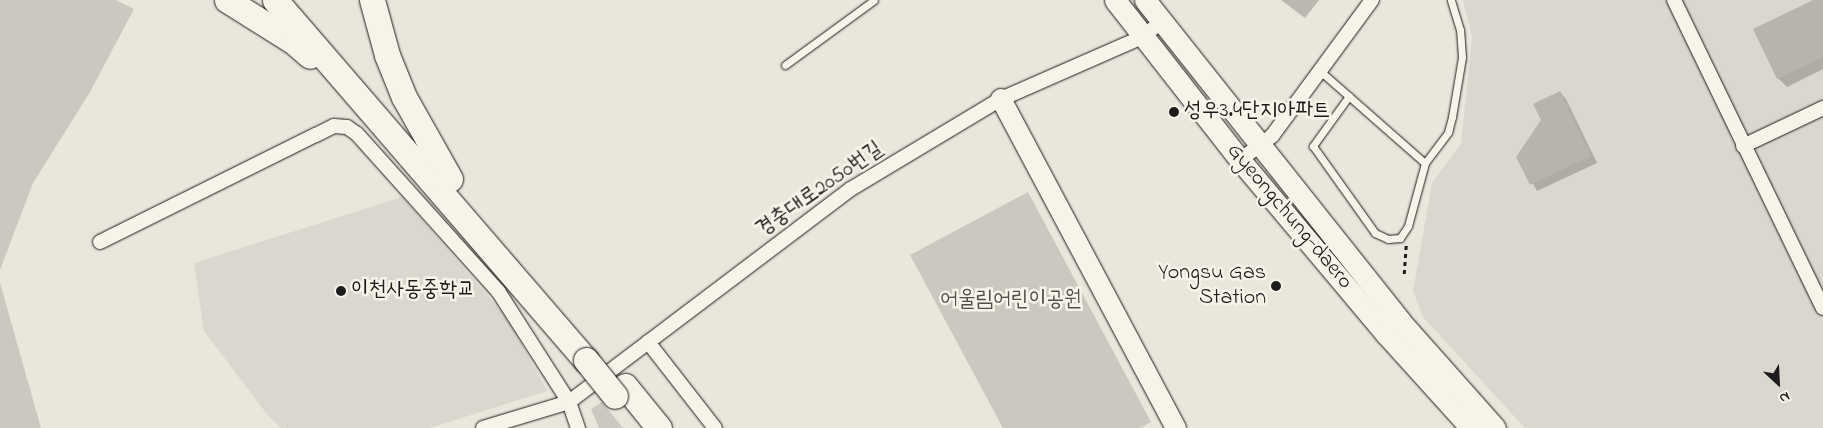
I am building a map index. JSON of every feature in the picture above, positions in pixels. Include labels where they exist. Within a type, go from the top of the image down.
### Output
[{"type":"highway","points":[[227,0],[294,42],[382,125]]},
{"type":"highway","points":[[275,0],[382,125],[591,356]]},
{"type":"highway","points":[[297,0],[450,179],[620,391],[659,428]]},
{"type":"highway","points":[[372,0],[387,55],[404,97],[450,179]]},
{"type":"highway","points":[[620,391],[641,428]]},
{"type":"main road","name":"Gyeongchung-daero","points":[[1116,0],[1142,37],[1240,160],[1386,334],[1471,428]]},
{"type":"main road","name":"Gyeongchung-daero","points":[[1145,0],[1262,144],[1400,321],[1495,428]]},
{"type":"street","points":[[1240,160],[1272,136],[1372,0]]},
{"type":"street","points":[[1674,0],[1823,308]]},
{"type":"street","name":"경충대로2050번길","points":[[569,402],[850,189],[1001,99],[1142,37],[1161,22]]},
{"type":"street","points":[[1001,99],[1176,428]]},
{"type":"street","points":[[1743,146],[1823,108]]},
{"type":"street","points":[[100,242],[334,126],[347,127],[357,134],[498,291],[569,402],[578,428]]},
{"type":"street","points":[[648,342],[715,428]]},
{"type":"street","points":[[483,428],[569,402]]},
{"type":"lane","points":[[785,65],[874,0]]},
{"type":"lane","points":[[1349,96],[1313,146],[1375,233],[1388,239],[1400,238],[1408,226],[1425,163],[1448,132],[1462,57],[1460,30],[1451,0]]},
{"type":"lane","points":[[1319,70],[1425,163]]},
{"type":"path","points":[[1404,274],[1408,226]]},
{"type":"shaded area","points":[[1463,0],[1823,0],[1823,428],[1525,428],[1423,317],[1413,291],[1432,183],[1461,144],[1472,37]]},
{"type":"shaded area","name":"이천사동중학교","points":[[402,197],[508,319],[547,391],[430,428],[282,428],[269,417],[204,331],[194,263]]},
{"type":"green space","points":[[0,0],[116,0],[134,9],[90,92],[33,183],[0,270]]},
{"type":"green space","name":"어울림어린이공원","points":[[1028,192],[1151,422],[1140,428],[1003,428],[910,255]]},
{"type":"green space","points":[[0,283],[41,428],[0,428]]},
{"type":"green space","points":[[602,402],[623,428],[599,428],[591,409]]},
{"type":"building","points":[[1813,0],[1823,0],[1823,57],[1777,79],[1753,29]]},
{"type":"building","points":[[1560,91],[1591,156],[1530,185],[1516,157],[1541,120],[1533,104]]},
{"type":"place","name":"성우3.4단지아파트","points":[[1174,112]]},
{"type":"place","name":"Yongsu Gas Station","points":[[1276,286]]},
{"type":"place","name":"이천사동중학교","points":[[341,291]]}]
